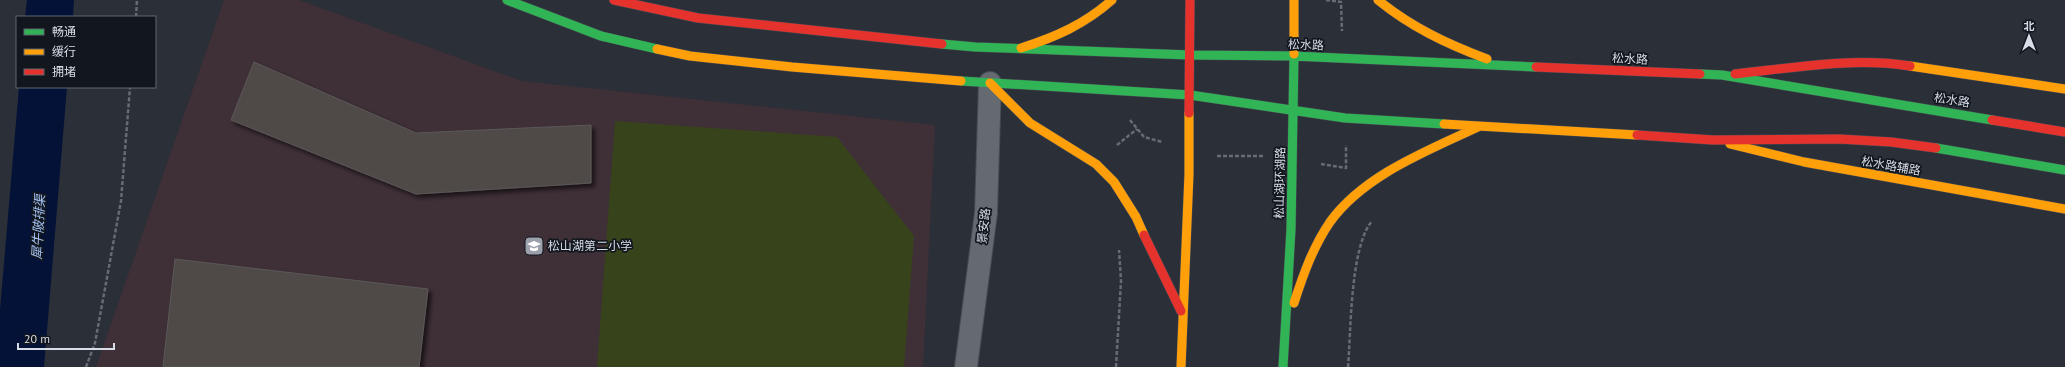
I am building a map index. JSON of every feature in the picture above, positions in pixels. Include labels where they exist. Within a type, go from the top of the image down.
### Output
[{"type":"main road","points":[[507,0],[601,36],[690,56],[792,67],[990,83],[1190,95],[1345,118],[1713,140],[1840,139],[1891,142],[2065,170]]},
{"type":"main road","name":"松水路","points":[[614,0],[698,18],[975,47],[1190,55],[1293,56],[1722,75],[2065,132]]},
{"type":"main road","points":[[1021,48],[1062,36],[1097,15],[1112,0]]},
{"type":"main road","points":[[1181,367],[1189,174],[1190,0]]},
{"type":"main road","name":"松山湖环湖路","points":[[1284,367],[1287,325],[1294,110],[1294,0]]},
{"type":"main road","points":[[1378,0],[1416,27],[1454,47],[1506,66]]},
{"type":"main road","points":[[1722,75],[1849,62],[1891,63],[2065,89]]},
{"type":"main road","points":[[990,83],[1030,123],[1096,164],[1114,182],[1136,217],[1183,316]]},
{"type":"main road","points":[[1287,325],[1297,293],[1309,264],[1323,235],[1338,214],[1373,182],[1404,163],[1480,126]]},
{"type":"main road","name":"松水路辅路","points":[[1713,140],[1804,162],[2065,209]]},
{"type":"street","name":"景安路","points":[[966,367],[986,213],[990,83]]},
{"type":"path","points":[[136,16],[137,0]]},
{"type":"path","points":[[86,367],[96,343],[121,201],[130,88]]},
{"type":"path","points":[[1348,367],[1356,266],[1367,228],[1377,216]]},
{"type":"path","points":[[1116,367],[1121,281],[1119,248]]},
{"type":"shaded area","name":"松山湖第二小学","points":[[224,0],[299,0],[522,81],[935,125],[923,367],[96,367]]},
{"type":"green space","points":[[615,121],[837,137],[914,236],[904,367],[597,367]]},
{"type":"water","points":[[27,0],[74,0],[73,16],[25,16]]},
{"type":"water","name":"犀牛陂排渠","points":[[19,88],[67,88],[44,367],[0,367],[0,310]]},
{"type":"building","points":[[254,62],[416,133],[591,125],[591,183],[416,194],[231,120]]},
{"type":"building","points":[[175,259],[428,289],[419,367],[163,367]]},
{"type":"traffic: fast","points":[[507,0],[601,36],[657,49]]},
{"type":"traffic: fast","points":[[942,44],[975,47],[1190,55]]},
{"type":"traffic: fast","points":[[1283,367],[1291,229],[1294,54]]},
{"type":"traffic: fast","points":[[1190,55],[1293,56],[1536,67]]},
{"type":"traffic: fast","points":[[1700,74],[1722,75],[1992,120]]},
{"type":"traffic: fast","points":[[961,81],[1190,95]]},
{"type":"traffic: fast","points":[[1190,95],[1345,118],[1444,124]]},
{"type":"traffic: fast","points":[[1936,148],[2065,170]]},
{"type":"traffic: slow","points":[[1021,48],[1070,29],[1102,9],[1112,0]]},
{"type":"traffic: slow","points":[[1294,0],[1294,54]]},
{"type":"traffic: slow","points":[[1378,0],[1416,27],[1487,59]]},
{"type":"traffic: slow","points":[[657,49],[690,56],[792,67],[961,81]]},
{"type":"traffic: slow","points":[[1910,66],[2065,89]]},
{"type":"traffic: slow","points":[[990,83],[1030,123],[1096,164],[1114,182],[1136,217],[1144,235]]},
{"type":"traffic: slow","points":[[1181,367],[1189,174],[1189,113]]},
{"type":"traffic: slow","points":[[1444,124],[1637,135]]},
{"type":"traffic: slow","points":[[1294,303],[1318,241],[1330,222],[1344,205],[1360,191],[1398,166],[1478,127]]},
{"type":"traffic: slow","points":[[1730,144],[1804,162],[2065,209]]},
{"type":"traffic: jam","points":[[614,0],[698,18],[942,44]]},
{"type":"traffic: jam","points":[[1189,113],[1190,0]]},
{"type":"traffic: jam","points":[[1735,74],[1822,64],[1866,63],[1910,66]]},
{"type":"traffic: jam","points":[[1536,67],[1700,74]]},
{"type":"traffic: jam","points":[[1992,120],[2065,132]]},
{"type":"traffic: jam","points":[[1637,135],[1713,140],[1839,139],[1891,142],[1936,148]]},
{"type":"traffic: jam","points":[[1144,235],[1181,311]]},
{"type":"place","name":"松山湖第二小学","points":[[534,246]]}]
